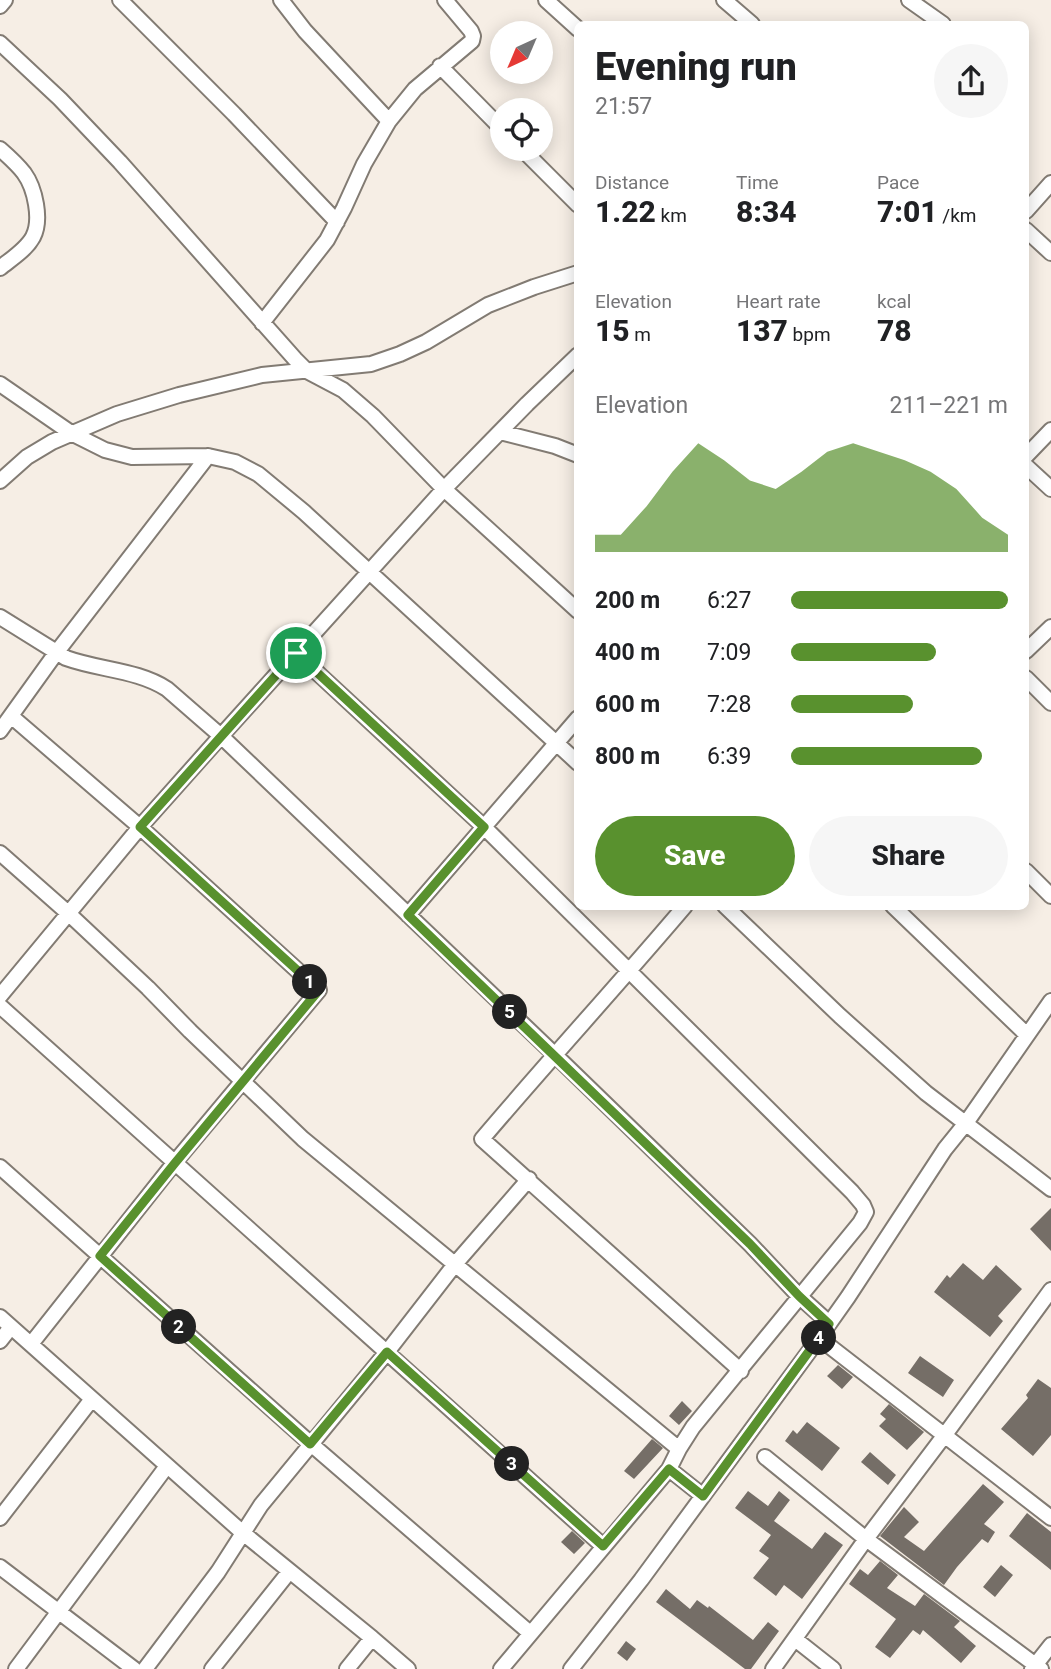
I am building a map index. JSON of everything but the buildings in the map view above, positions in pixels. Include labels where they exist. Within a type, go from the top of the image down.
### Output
[{"type":"street","points":[[0,6],[5,0]]},
{"type":"street","points":[[120,0],[337,222]]},
{"type":"street","points":[[281,0],[305,32],[390,121]]},
{"type":"street","points":[[262,323],[327,240],[364,164],[390,121],[415,89],[472,41],[471,31],[445,0]]},
{"type":"street","points":[[546,0],[574,25]]},
{"type":"street","points":[[724,0],[748,21]]},
{"type":"street","points":[[909,0],[939,21]]},
{"type":"street","points":[[2,50],[60,99],[120,162],[307,371],[343,390],[373,416],[444,489],[574,607]]},
{"type":"street","points":[[440,66],[490,117]]},
{"type":"street","points":[[0,149],[29,181],[37,221],[29,243],[0,268]]},
{"type":"street","points":[[534,161],[574,201]]},
{"type":"street","points":[[1029,208],[1051,183]]},
{"type":"street","points":[[1029,233],[1051,253]]},
{"type":"street","points":[[0,481],[27,457],[52,442],[117,414],[179,395],[262,375],[371,364],[426,342],[488,305],[574,274]]},
{"type":"street","points":[[0,996],[140,827],[221,736],[444,489],[574,359]]},
{"type":"street","points":[[0,384],[71,433],[105,450],[132,457],[208,456],[235,462],[258,474],[304,512],[574,759]]},
{"type":"street","points":[[1029,453],[1051,430]]},
{"type":"street","points":[[500,432],[574,453]]},
{"type":"street","points":[[0,731],[56,653],[208,456]]},
{"type":"street","points":[[1029,469],[1051,489]]},
{"type":"street","points":[[0,617],[56,653],[78,662],[142,677],[159,684],[221,736],[554,1054],[829,1324]]},
{"type":"street","points":[[1029,648],[1051,627]]},
{"type":"street","points":[[296,653],[484,827],[852,1192],[866,1212],[741,1371],[693,1427],[669,1469],[501,1669]]},
{"type":"street","points":[[1029,681],[1051,703]]},
{"type":"street","points":[[10,716],[140,827],[319,990],[175,1163],[31,1344]]},
{"type":"street","points":[[408,915],[574,722]]},
{"type":"street","points":[[0,853],[148,988],[312,1147],[679,1449]]},
{"type":"street","points":[[1029,875],[1051,896]]},
{"type":"street","points":[[682,910],[482,1139],[741,1371]]},
{"type":"street","points":[[729,910],[926,1093],[1051,1189]]},
{"type":"street","points":[[897,910],[1027,1035]]},
{"type":"street","points":[[570,1669],[641,1580],[819,1338],[945,1149],[966,1124],[1051,1001]]},
{"type":"street","points":[[0,1006],[603,1546]]},
{"type":"street","points":[[0,1167],[310,1444],[530,1633]]},
{"type":"street","points":[[145,1669],[218,1572],[261,1505],[456,1264],[529,1180]]},
{"type":"street","points":[[773,1669],[1051,1290]]},
{"type":"street","points":[[0,1341],[6,1322],[243,1533],[408,1669]]},
{"type":"street","points":[[819,1338],[1051,1518]]},
{"type":"street","points":[[0,1518],[92,1399]]},
{"type":"street","points":[[765,1457],[866,1539],[1036,1668],[1051,1644]]},
{"type":"street","points":[[16,1669],[167,1466]]},
{"type":"street","points":[[669,1469],[703,1496]]},
{"type":"street","points":[[0,1567],[134,1669]]},
{"type":"street","points":[[212,1669],[289,1572]]},
{"type":"street","points":[[347,1669],[372,1638]]},
{"type":"street","points":[[795,1639],[833,1669]]},
{"type":"route","points":[[296,653],[484,827],[408,915],[750,1244],[829,1324],[703,1496],[669,1469],[603,1546],[387,1352],[310,1444],[100,1256],[319,990],[140,827],[296,653]]}]
